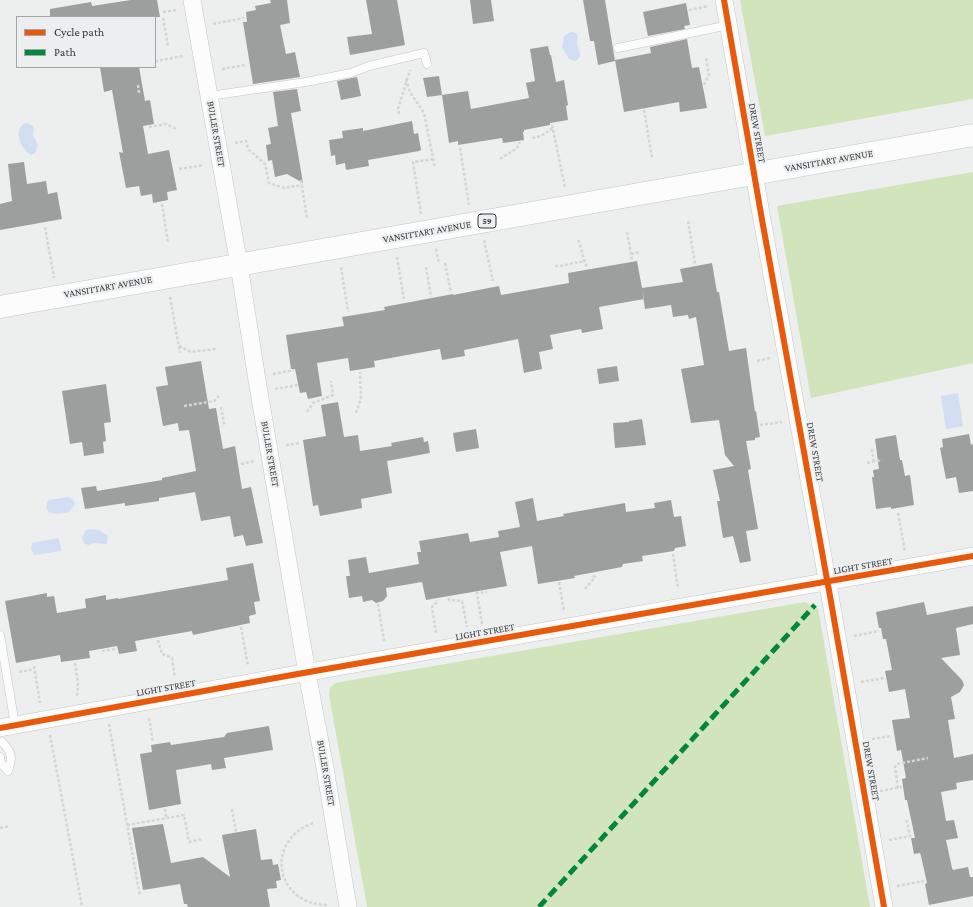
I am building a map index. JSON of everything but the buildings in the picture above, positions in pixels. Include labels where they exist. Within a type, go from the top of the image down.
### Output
[{"type":"main road","name":"VANSITTART AVENUE","points":[[0,307],[973,136]]},
{"type":"street","name":"DREW STREET","points":[[718,3],[729,26],[884,907]]},
{"type":"street","name":"BULLER STREET","points":[[187,5],[209,96],[348,907]]},
{"type":"street","name":"LIGHT STREET","points":[[3,736],[307,672],[973,556]]},
{"type":"lane","points":[[618,48],[729,26]]},
{"type":"lane","points":[[209,96],[343,75],[369,66],[424,53],[427,64]]},
{"type":"lane","points":[[0,635],[3,736],[10,750],[12,761],[8,771],[1,764],[0,757]]},
{"type":"path","points":[[690,10],[718,3]]},
{"type":"path","points":[[163,12],[187,5]]},
{"type":"path","points":[[163,18],[168,46]]},
{"type":"path","points":[[211,24],[244,18]]},
{"type":"path","points":[[156,61],[189,55]]},
{"type":"path","points":[[704,85],[709,76],[706,57]]},
{"type":"path","points":[[219,70],[245,65]]},
{"type":"path","points":[[399,114],[398,109],[410,68]]},
{"type":"path","points":[[406,79],[410,92],[424,113],[435,168]]},
{"type":"path","points":[[138,86],[139,93]]},
{"type":"path","points":[[644,110],[652,158]]},
{"type":"path","points":[[149,127],[166,124],[176,129]]},
{"type":"path","points":[[532,138],[541,136],[553,127],[568,207]]},
{"type":"path","points":[[232,144],[246,141],[248,149],[265,164],[269,183],[284,188],[302,185]]},
{"type":"path","points":[[500,159],[517,148],[520,142]]},
{"type":"path","points":[[460,148],[476,223],[493,281]]},
{"type":"path","points":[[424,232],[413,162],[433,159]]},
{"type":"path","points":[[180,169],[208,164]]},
{"type":"path","points":[[301,180],[307,219]]},
{"type":"path","points":[[162,204],[168,243]]},
{"type":"path","points":[[688,221],[695,264]]},
{"type":"path","points":[[45,227],[57,297]]},
{"type":"path","points":[[627,232],[632,260]]},
{"type":"path","points":[[393,238],[404,299]]},
{"type":"path","points":[[578,240],[582,249],[583,261],[588,268]]},
{"type":"path","points":[[337,247],[348,312]]},
{"type":"path","points":[[631,254],[641,252]]},
{"type":"path","points":[[555,266],[570,265],[574,262],[580,263],[583,261]]},
{"type":"path","points":[[445,263],[451,293]]},
{"type":"path","points":[[426,267],[430,297]]},
{"type":"path","points":[[167,277],[180,353]]},
{"type":"path","points":[[178,346],[190,352],[216,349]]},
{"type":"path","points":[[757,361],[774,358]]},
{"type":"path","points":[[272,374],[294,370]]},
{"type":"path","points":[[356,413],[361,399],[360,372]]},
{"type":"path","points":[[307,412],[313,402],[333,395],[331,381]]},
{"type":"path","points":[[274,389],[298,385]]},
{"type":"path","points":[[184,406],[214,401],[219,396]]},
{"type":"path","points":[[221,407],[224,422],[222,427]]},
{"type":"path","points":[[760,425],[785,421]]},
{"type":"path","points":[[284,446],[301,442]]},
{"type":"path","points":[[872,449],[874,462]]},
{"type":"path","points":[[241,464],[259,460]]},
{"type":"path","points":[[867,463],[882,460]]},
{"type":"path","points":[[898,513],[905,555]]},
{"type":"path","points":[[673,554],[679,594]]},
{"type":"path","points":[[585,590],[595,577],[592,574]]},
{"type":"path","points":[[560,582],[565,614]]},
{"type":"path","points":[[483,629],[478,593],[487,592]]},
{"type":"path","points":[[449,598],[449,600],[462,601],[467,631]]},
{"type":"path","points":[[437,600],[432,607],[437,637]]},
{"type":"path","points":[[378,604],[384,646]]},
{"type":"path","points":[[240,627],[248,669]]},
{"type":"path","points":[[851,636],[880,631]]},
{"type":"path","points":[[158,640],[162,654],[172,658],[176,681]]},
{"type":"path","points":[[102,651],[116,649]]},
{"type":"path","points":[[75,663],[78,683],[77,698]]},
{"type":"path","points":[[34,666],[40,705]]},
{"type":"path","points":[[859,682],[884,678]]},
{"type":"path","points":[[148,714],[153,742]]},
{"type":"path","points":[[108,720],[140,896]]},
{"type":"path","points":[[50,731],[82,906]]},
{"type":"path","points":[[869,740],[892,736]]},
{"type":"path","points":[[878,792],[900,787],[895,767],[897,764],[928,758]]},
{"type":"path","points":[[165,809],[166,818]]},
{"type":"path","points":[[232,809],[236,832]]},
{"type":"path","points":[[127,825],[184,815],[189,842],[203,839]]},
{"type":"path","points":[[886,840],[910,836],[906,818]]},
{"type":"path","points":[[313,823],[300,829],[289,839],[281,856],[281,872],[284,880],[296,894],[312,903],[327,904]]},
{"type":"path","points":[[0,828],[10,826]]},
{"type":"path","points":[[894,886],[924,881]]},
{"type":"green space","points":[[740,0],[973,0],[973,99],[765,136]]},
{"type":"green space","points":[[973,172],[973,363],[811,398],[777,206]]},
{"type":"green space","points":[[805,602],[811,605],[814,609],[818,608],[870,907],[367,907],[329,695],[330,688],[335,683]]},
{"type":"water","points":[[571,32],[576,33],[577,35],[577,45],[580,53],[580,57],[575,61],[569,59],[562,47],[564,36]]},
{"type":"water","points":[[27,123],[33,126],[33,135],[38,145],[35,153],[31,155],[24,148],[19,138],[19,129],[22,125]]},
{"type":"water","points":[[958,393],[963,426],[946,429],[941,396]]},
{"type":"water","points":[[69,497],[75,504],[69,512],[54,514],[47,509],[49,500]]},
{"type":"water","points":[[94,529],[101,531],[108,536],[107,544],[95,543],[88,545],[84,543],[82,537],[86,530]]},
{"type":"water","points":[[59,538],[61,551],[35,555],[31,550],[32,543]]},
{"type":"marked path","points":[[539,907],[815,605]]},
{"type":"cycle path","points":[[724,0],[884,907]]},
{"type":"cycle path","points":[[0,728],[292,675],[973,556]]}]
